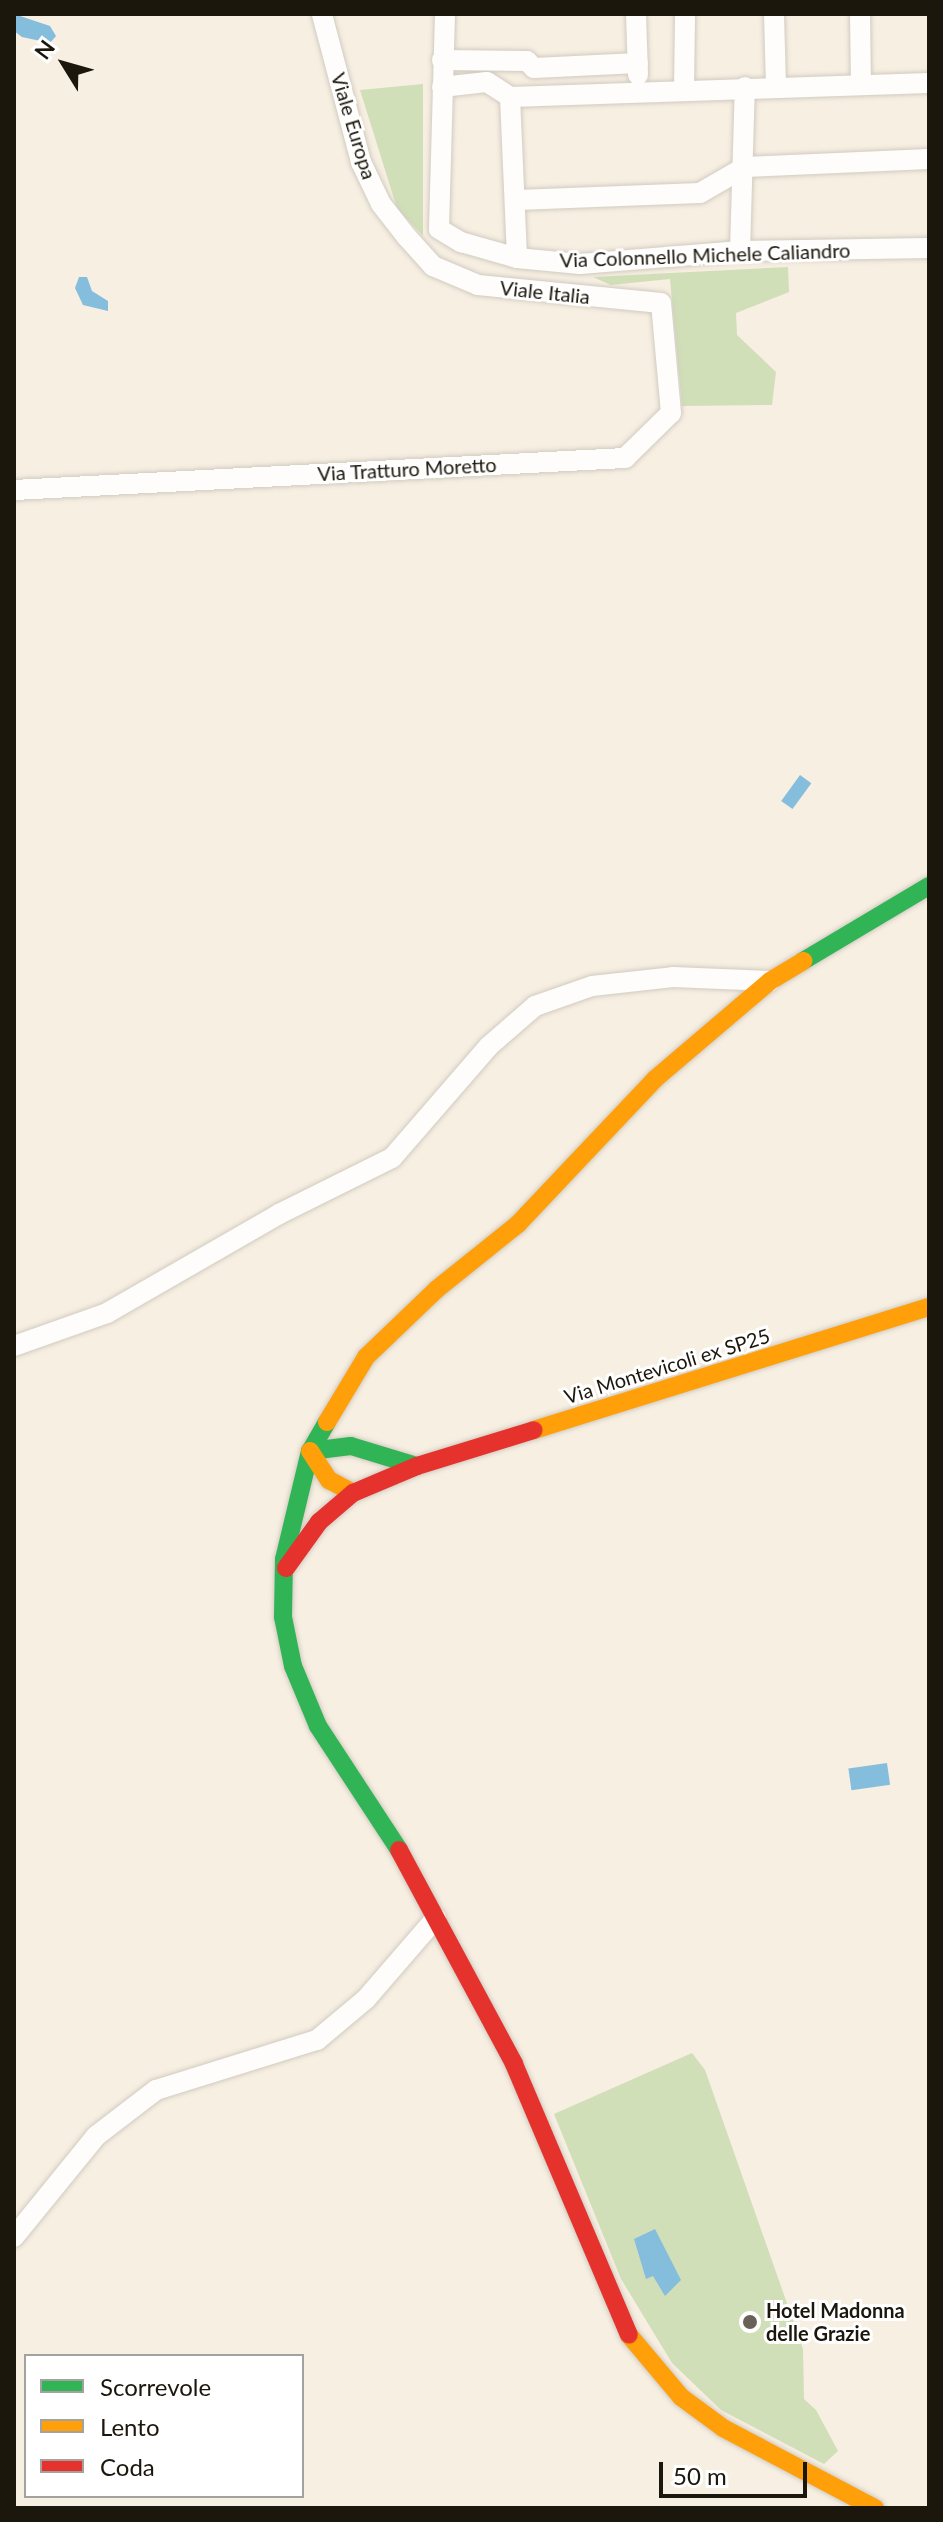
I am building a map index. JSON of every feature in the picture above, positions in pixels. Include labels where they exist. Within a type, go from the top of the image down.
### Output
[{"type":"street","name":"Viale Europa","points":[[322,14],[361,162],[381,204],[433,266]]},
{"type":"street","points":[[445,14],[442,87],[487,82],[510,97],[929,83]]},
{"type":"street","points":[[636,14],[637,91]]},
{"type":"street","points":[[684,89],[685,14]]},
{"type":"street","points":[[774,14],[776,86]]},
{"type":"street","points":[[860,14],[861,85]]},
{"type":"street","points":[[442,60],[527,61],[534,68],[638,63]]},
{"type":"street","name":"Via Colonnello Michele Caliandro","points":[[442,87],[439,229],[461,242],[517,258],[580,264],[740,251],[929,248]]},
{"type":"street","points":[[740,251],[745,167],[745,87]]},
{"type":"street","points":[[510,97],[517,200],[517,258]]},
{"type":"street","points":[[517,200],[700,193],[745,167],[929,159]]},
{"type":"street","points":[[580,264],[581,295]]},
{"type":"street","name":"Viale Italia","points":[[433,266],[478,285],[661,303]]},
{"type":"street","name":"Via Tratturo Moretto","points":[[14,490],[625,458],[671,413],[661,303]]},
{"type":"street","points":[[875,2508],[723,2428],[681,2397],[628,2334],[514,2064],[415,1874],[318,1726],[293,1666],[283,1617],[284,1570],[294,1508],[310,1451],[366,1357],[437,1289],[518,1224],[655,1079],[770,981],[929,886]]},
{"type":"street","points":[[14,1346],[107,1313],[279,1214],[392,1158],[489,1046],[535,1006],[592,986],[673,977],[770,981]]},
{"type":"street","name":"Via Montevicoli ex SP25","points":[[284,1570],[319,1522],[353,1493],[417,1466],[929,1307]]},
{"type":"street","points":[[340,1397],[352,1426],[384,1458]]},
{"type":"street","points":[[310,1451],[351,1446],[417,1466]]},
{"type":"street","points":[[310,1451],[329,1480],[353,1493]]},
{"type":"street","points":[[14,2237],[96,2136],[144,2100],[210,2072],[317,2040],[366,1999],[436,1918]]},
{"type":"green space","points":[[423,84],[423,236],[397,208],[360,90]]},
{"type":"green space","points":[[788,267],[789,292],[736,313],[737,335],[776,372],[772,405],[682,406],[670,279],[611,285],[593,277]]},
{"type":"green space","points":[[692,2053],[705,2070],[803,2349],[804,2399],[816,2410],[838,2451],[824,2464],[721,2410],[672,2363],[621,2279],[554,2114]]},
{"type":"water","points":[[14,14],[50,26],[56,36],[50,43],[22,37],[14,31]]},
{"type":"water","points":[[79,277],[87,277],[92,291],[108,301],[108,311],[83,305],[75,288]]},
{"type":"water","points":[[800,775],[811,783],[793,809],[781,801]]},
{"type":"water","points":[[887,1763],[890,1785],[851,1790],[848,1768]]},
{"type":"water","points":[[655,2229],[681,2280],[665,2296],[653,2276],[646,2279],[634,2239]]},
{"type":"traffic: fast","points":[[803,961],[929,886]]},
{"type":"traffic: fast","points":[[327,1422],[310,1451],[284,1559],[283,1617],[293,1666],[318,1726],[399,1850]]},
{"type":"traffic: fast","points":[[310,1451],[351,1446],[417,1466]]},
{"type":"traffic: slow","points":[[327,1422],[366,1357],[437,1289],[518,1224],[655,1079],[770,981],[803,961]]},
{"type":"traffic: slow","points":[[534,1430],[929,1307]]},
{"type":"traffic: slow","points":[[310,1451],[329,1480],[353,1493]]},
{"type":"traffic: slow","points":[[629,2335],[681,2397],[723,2428],[875,2508]]},
{"type":"traffic: jam","points":[[286,1568],[319,1522],[353,1493],[417,1466],[534,1430]]},
{"type":"traffic: jam","points":[[399,1850],[514,2064],[629,2335]]},
{"type":"place","name":"Hotel Madonna delle Grazie","points":[[750,2322]]}]
